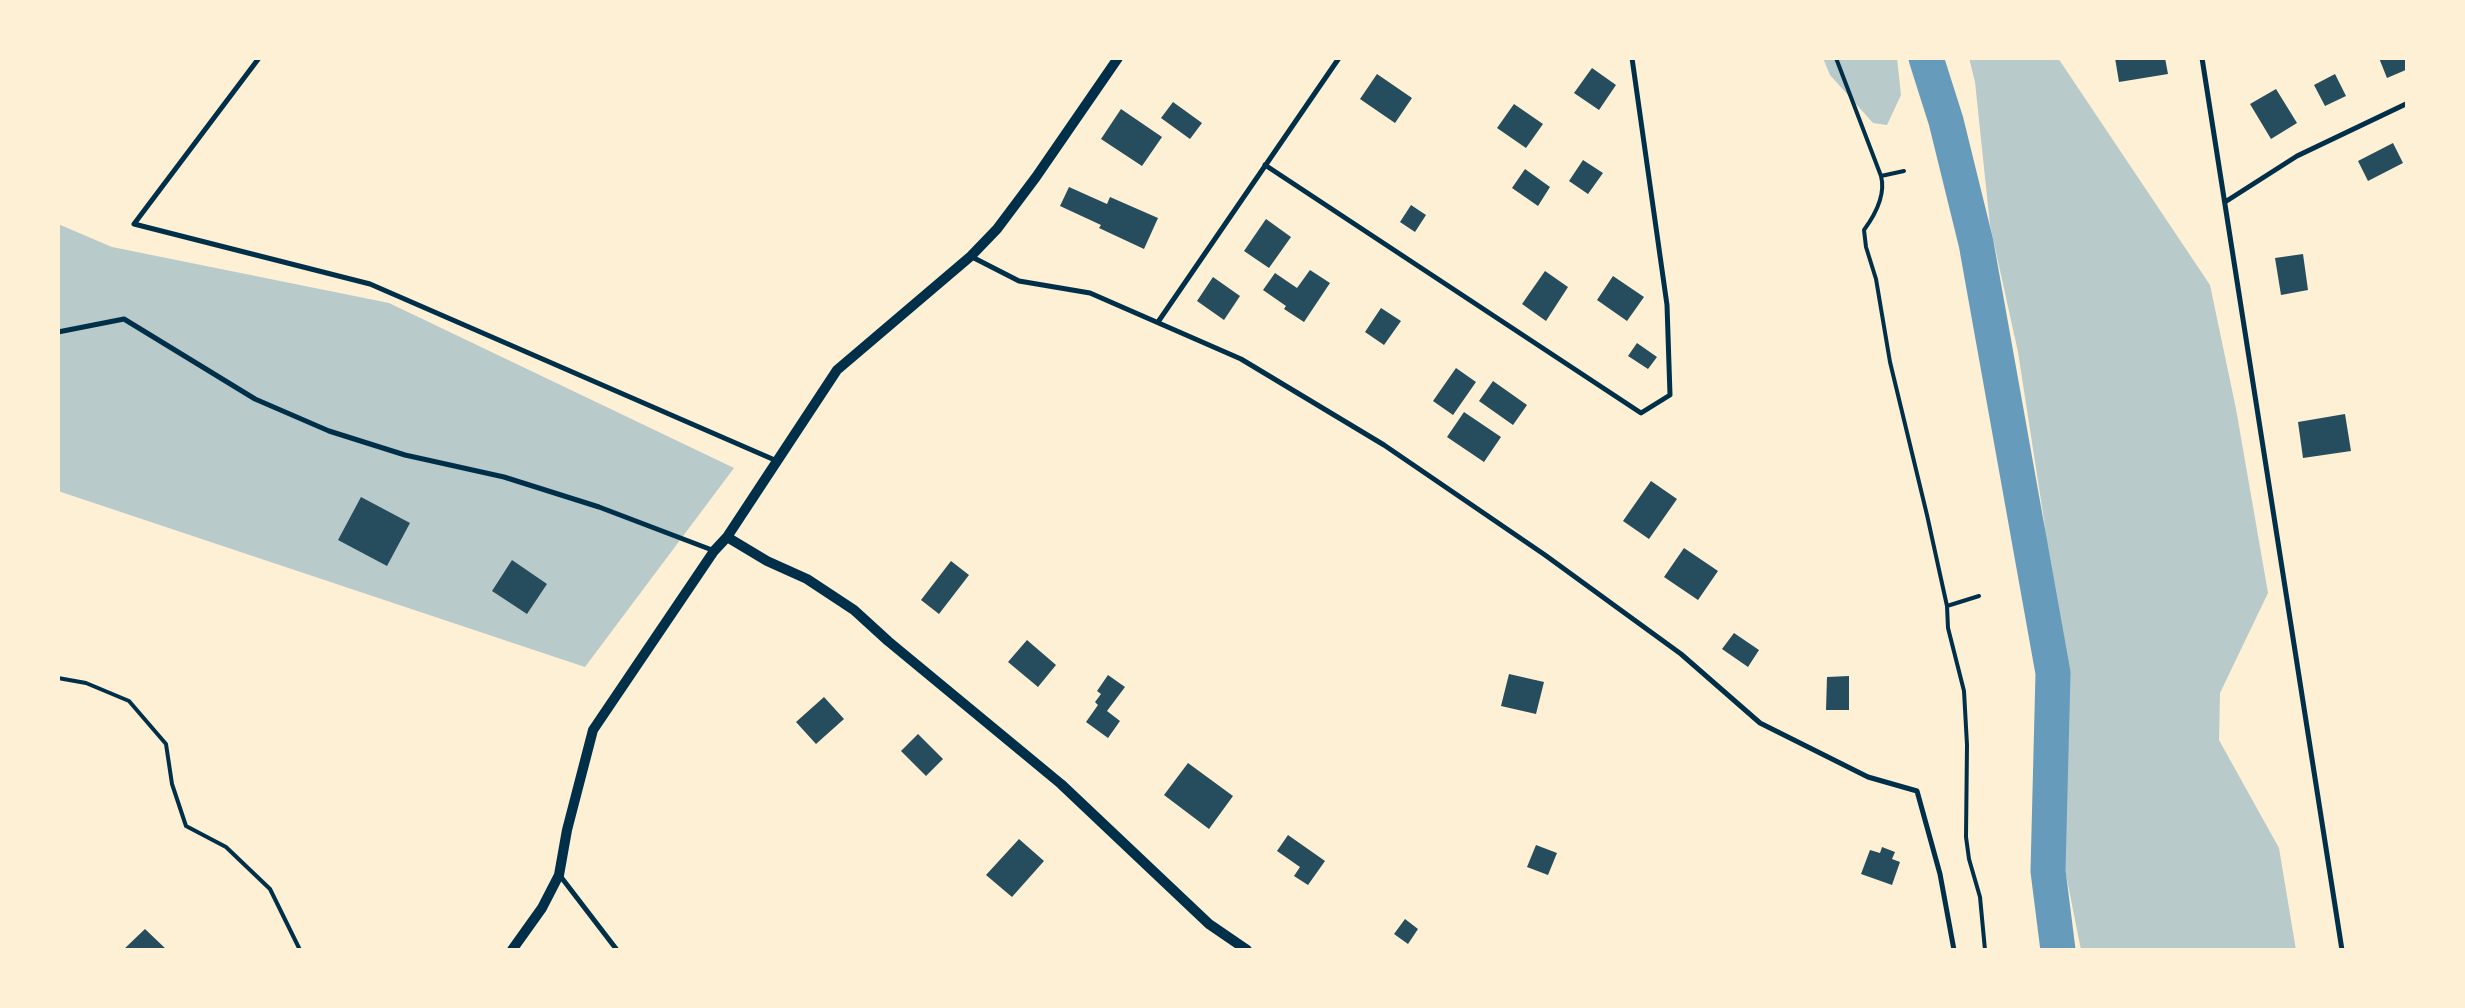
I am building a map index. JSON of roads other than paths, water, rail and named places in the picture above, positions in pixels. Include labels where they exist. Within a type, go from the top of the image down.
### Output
[{"type":"street","points":[[512,950],[560,875],[567,830],[593,730],[714,551],[837,370],[971,256],[997,229],[1118,58]]},
{"type":"street","points":[[727,537],[807,579],[854,610],[1061,784],[1209,924],[1247,950]]},
{"type":"lane","points":[[258,58],[134,224],[370,284],[777,460]]},
{"type":"lane","points":[[1158,322],[1339,58]]},
{"type":"lane","points":[[1265,165],[1640,413],[1670,395],[1666,305],[1632,58]]},
{"type":"lane","points":[[2202,58],[2342,950]]},
{"type":"lane","points":[[2225,202],[2298,156],[2408,103]]},
{"type":"lane","points":[[971,256],[1019,281],[1090,293],[1241,360],[1384,445],[1544,554],[1681,654],[1760,722],[1868,776],[1917,791],[1940,874],[1954,950]]},
{"type":"lane","points":[[58,332],[124,319],[255,398],[329,431],[406,455],[504,477],[599,507],[714,551]]},
{"type":"lane","points":[[560,875],[617,950]]},
{"type":"waterway","points":[[1926,58],[1976,243],[2053,673],[2048,871],[2058,950]]}]
